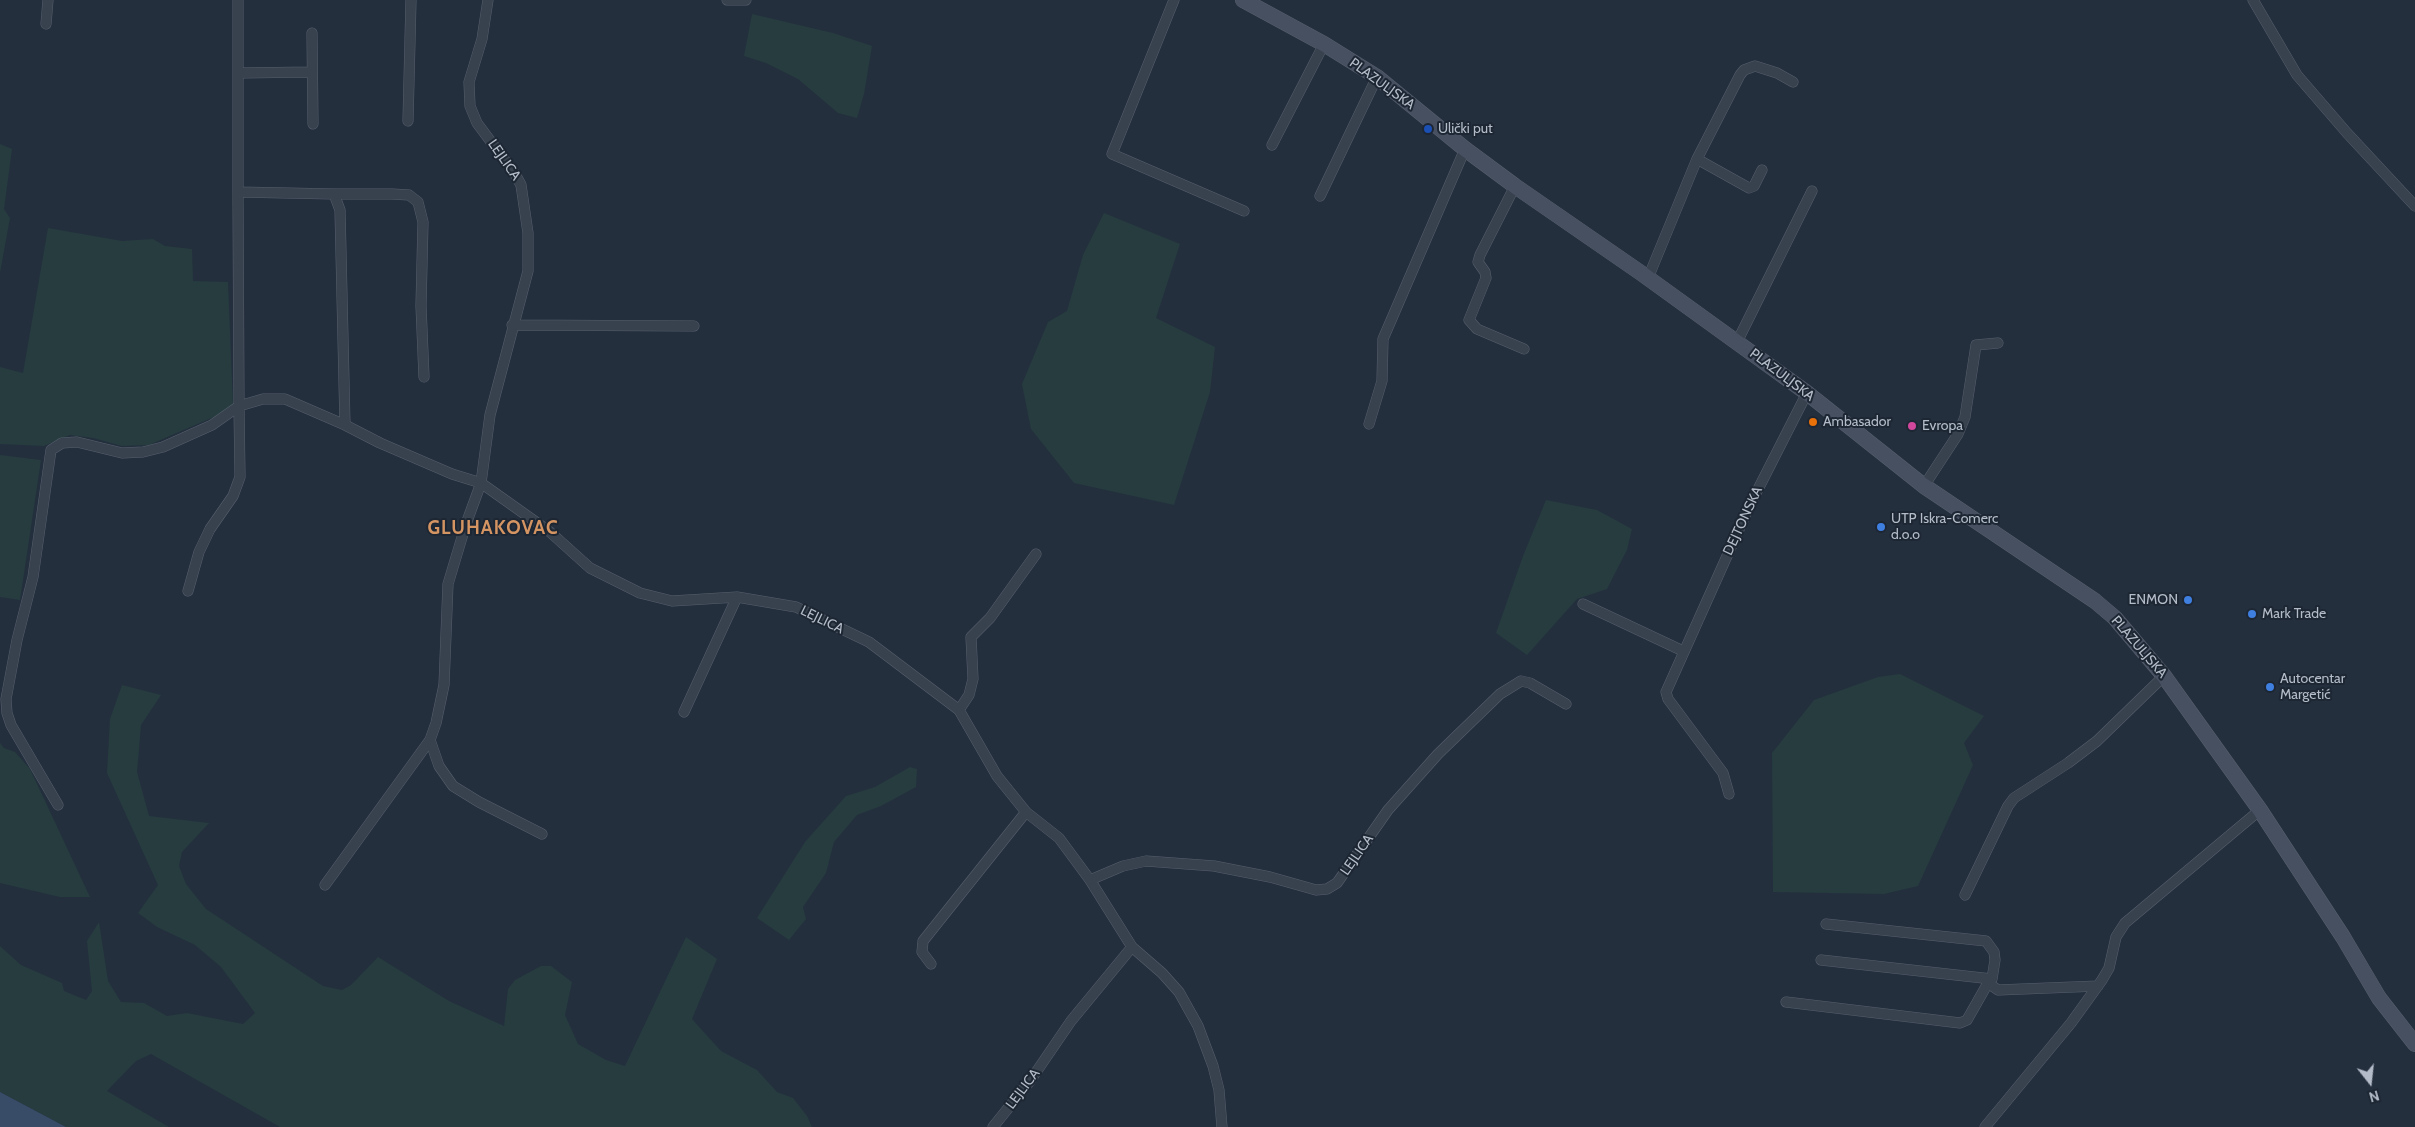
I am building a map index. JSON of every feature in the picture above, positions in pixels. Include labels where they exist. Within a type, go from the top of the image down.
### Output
[{"type":"main road","name":"PLAZULJSKA","points":[[1245,0],[1324,44],[1377,77],[1465,149],[1515,186],[1648,278],[1807,393],[1924,486],[2095,602],[2130,633],[2164,676],[2260,810],[2379,998],[2415,1044]]},
{"type":"street","points":[[46,24],[48,0]]},
{"type":"street","points":[[188,591],[198,552],[210,529],[232,496],[240,477],[238,0]]},
{"type":"street","points":[[408,121],[411,0]]},
{"type":"street","name":"LEJLICA","points":[[325,885],[430,740],[436,723],[444,685],[448,584],[466,524],[481,483],[490,415],[512,325],[528,271],[528,233],[523,192],[515,174],[472,115],[468,94],[469,82],[482,39],[488,0]]},
{"type":"street","points":[[727,0],[746,0]]},
{"type":"street","points":[[1174,0],[1112,154],[1244,211]]},
{"type":"street","points":[[2252,0],[2297,75],[2347,133],[2415,206]]},
{"type":"street","points":[[312,33],[313,124]]},
{"type":"street","points":[[1272,145],[1324,44]]},
{"type":"street","points":[[1648,278],[1697,159],[1740,75],[1744,70],[1755,66],[1794,82]]},
{"type":"street","points":[[238,73],[312,72]]},
{"type":"street","points":[[1320,196],[1377,77]]},
{"type":"street","points":[[1369,424],[1382,381],[1383,339],[1465,149]]},
{"type":"street","points":[[1697,159],[1749,188],[1754,186],[1762,170]]},
{"type":"street","points":[[1515,186],[1480,255],[1478,262],[1486,278],[1469,320],[1477,329],[1524,349]]},
{"type":"street","points":[[1737,342],[1812,191]]},
{"type":"street","points":[[238,192],[392,194],[409,195],[418,202],[423,222],[421,306],[424,377]]},
{"type":"street","points":[[334,194],[340,210],[345,425]]},
{"type":"street","points":[[512,325],[694,326]]},
{"type":"street","points":[[1924,486],[1958,434],[1965,416],[1976,345],[1998,343]]},
{"type":"street","name":"DEJTONSKA","points":[[1729,794],[1723,773],[1666,692],[1749,507],[1807,393]]},
{"type":"street","name":"LEJLICA","points":[[58,805],[11,725],[7,713],[6,699],[16,640],[33,577],[51,450],[62,443],[77,442],[122,453],[143,452],[163,447],[212,425],[239,406],[263,399],[285,399],[452,474],[481,483],[550,532],[590,568],[640,593],[672,601],[737,597],[796,607],[869,642],[959,710],[996,776],[1026,812],[1059,838],[1090,880],[1132,947],[1071,1021],[1030,1081],[993,1127]]},
{"type":"street","points":[[959,710],[969,695],[973,678],[971,638],[990,618],[1036,554]]},
{"type":"street","points":[[684,712],[737,597]]},
{"type":"street","points":[[1583,604],[1683,651]]},
{"type":"street","points":[[1965,895],[2008,806],[2014,798],[2068,763],[2097,741],[2164,676]]},
{"type":"street","name":"LEJLICA","points":[[1090,880],[1123,866],[1146,861],[1214,866],[1270,877],[1316,890],[1327,889],[1337,883],[1388,810],[1438,754],[1500,694],[1521,681],[1530,683],[1566,704]]},
{"type":"street","points":[[430,740],[438,766],[453,786],[479,802],[542,834]]},
{"type":"street","points":[[1984,1127],[2072,1023],[2098,986],[2109,968],[2116,937],[2126,923],[2260,810]]},
{"type":"street","points":[[931,964],[922,952],[923,940],[1026,812]]},
{"type":"street","points":[[1786,1002],[1960,1023],[1967,1020],[1990,981],[1994,952],[1986,941],[1826,924]]},
{"type":"street","points":[[1132,947],[1162,973],[1179,992],[1198,1026],[1213,1066],[1219,1090],[1222,1127]]},
{"type":"street","points":[[1821,960],[1990,981],[1998,990],[2098,986]]},
{"type":"green space","points":[[752,14],[833,33],[872,46],[864,94],[857,118],[838,113],[798,79],[766,63],[744,56]]},
{"type":"green space","points":[[0,144],[12,149],[4,209],[10,218],[0,273]]},
{"type":"green space","points":[[1104,213],[1180,244],[1156,318],[1215,347],[1210,392],[1174,505],[1074,483],[1031,429],[1022,384],[1048,322],[1067,311],[1083,255]]},
{"type":"green space","points":[[48,228],[122,241],[153,239],[165,246],[192,249],[193,281],[228,282],[233,405],[216,416],[149,445],[122,446],[93,438],[70,435],[44,446],[0,444],[0,367],[23,373]]},
{"type":"green space","points":[[0,455],[41,460],[20,600],[0,597]]},
{"type":"green space","points":[[1546,500],[1597,510],[1632,529],[1627,550],[1607,589],[1577,599],[1527,655],[1496,633],[1523,556]]},
{"type":"green space","points":[[1900,674],[1984,716],[1964,743],[1973,765],[1918,886],[1884,894],[1773,892],[1772,753],[1814,700],[1878,677]]},
{"type":"green space","points":[[122,685],[161,695],[141,725],[137,772],[149,816],[209,823],[182,852],[179,866],[186,884],[206,909],[323,986],[342,990],[351,985],[378,957],[449,1001],[504,1026],[508,989],[515,980],[541,966],[551,966],[572,982],[565,1015],[578,1044],[606,1060],[625,1066],[686,937],[717,959],[692,1019],[721,1051],[757,1070],[777,1092],[793,1098],[807,1116],[812,1127],[280,1127],[151,1054],[136,1061],[107,1091],[169,1127],[66,1127],[0,1092],[0,946],[21,965],[62,983],[64,991],[86,1000],[92,991],[87,941],[99,922],[108,981],[121,1002],[144,1003],[167,1016],[187,1013],[243,1024],[255,1013],[221,967],[195,945],[157,927],[138,913],[158,885],[107,773],[110,719]]},
{"type":"green space","points":[[0,743],[4,748],[15,752],[30,769],[90,897],[60,897],[0,883]]},
{"type":"green space","points":[[910,767],[917,769],[916,787],[881,806],[857,815],[834,842],[826,873],[803,907],[806,919],[789,940],[757,918],[805,842],[846,796],[875,787]]},
{"type":"water","points":[[0,1092],[66,1127],[0,1127]]},
{"type":"place","name":"Ulički put","points":[[1428,129]]},
{"type":"place","name":"Ambasador","points":[[1813,422]]},
{"type":"place","name":"Evropa","points":[[1912,426]]},
{"type":"place","name":"UTP Iskra-Comerc d.o.o","points":[[1881,527]]},
{"type":"place","name":"ENMON","points":[[2188,600]]},
{"type":"place","name":"Mark Trade","points":[[2252,614]]},
{"type":"place","name":"Autocentar Margetić","points":[[2270,687]]},
{"type":"district","name":"GLUHAKOVAC","points":[[493,528]]}]
